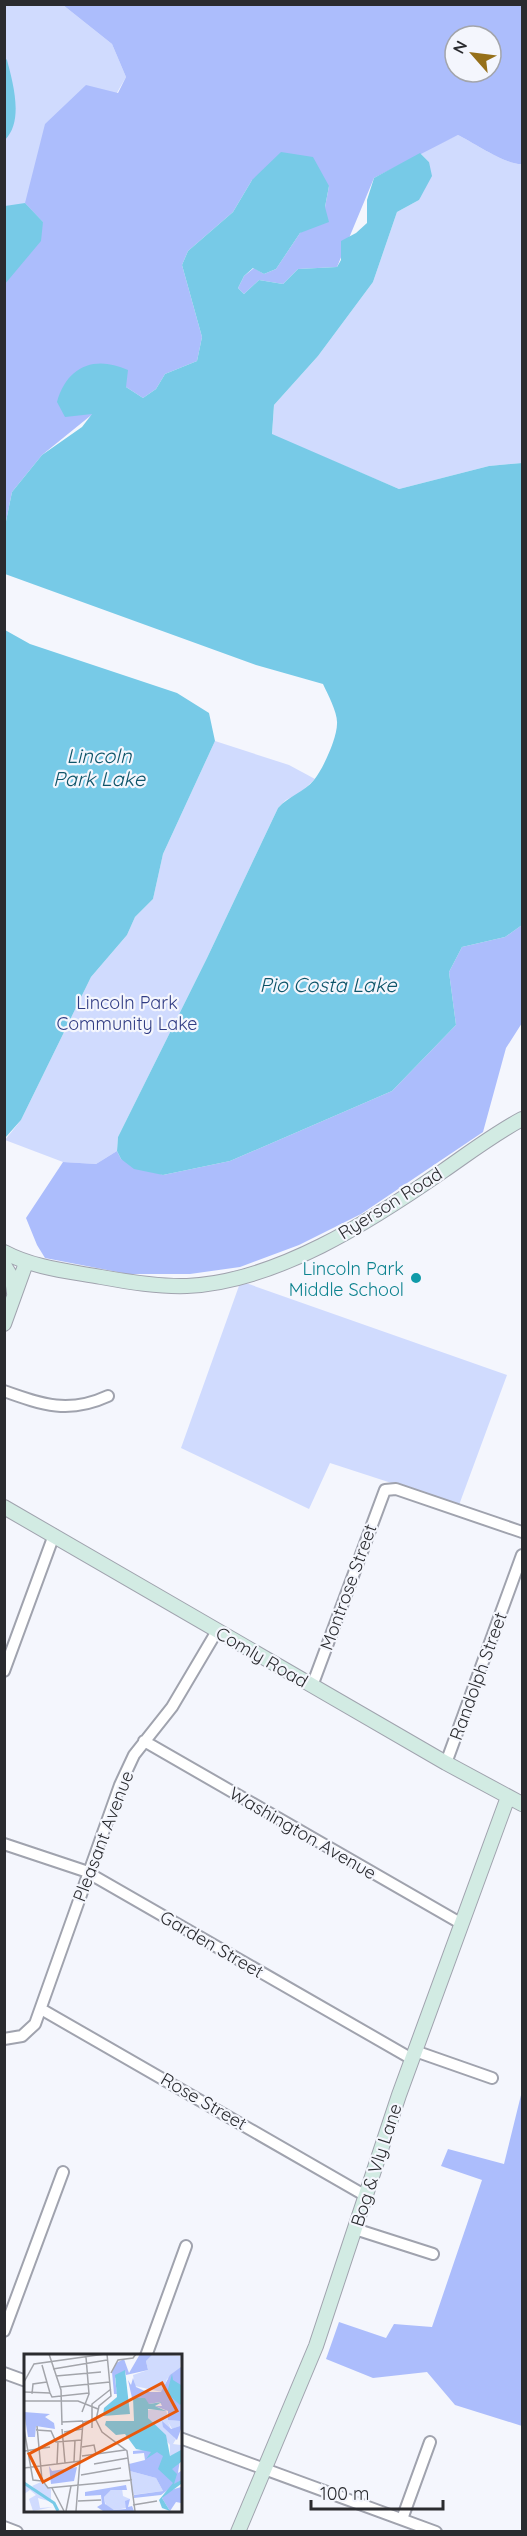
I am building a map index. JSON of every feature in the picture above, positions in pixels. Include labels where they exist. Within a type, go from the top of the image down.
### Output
[{"type":"street","name":"Ryerson Road","points":[[4,1252],[26,1263],[138,1283],[174,1286],[243,1276],[294,1257],[349,1230],[443,1171],[484,1141],[522,1119]]},
{"type":"street","points":[[4,1324],[26,1263]]},
{"type":"street","points":[[4,1265],[12,1278],[14,1296]]},
{"type":"street","points":[[4,1391],[42,1405],[58,1407],[90,1405],[108,1396]]},
{"type":"street","name":"Montrose Street","points":[[312,1686],[378,1502],[386,1489],[396,1489],[522,1532]]},
{"type":"street","name":"Comly Road","points":[[4,1507],[446,1763],[522,1804]]},
{"type":"street","points":[[4,1671],[54,1535]]},
{"type":"street","name":"Randolph Street","points":[[446,1763],[522,1555]]},
{"type":"street","name":"Pleasant Avenue","points":[[4,2039],[16,2038],[27,2033],[35,2024],[120,1785],[134,1755],[172,1707],[217,1631]]},
{"type":"street","name":"Washington Avenue","points":[[144,1741],[462,1924]]},
{"type":"street","name":"Bog & Vly Lane","points":[[238,2532],[316,2346],[414,2055],[508,1797]]},
{"type":"street","name":"Garden Street","points":[[4,1844],[88,1872],[414,2055],[492,2078]]},
{"type":"street","name":"Rose Street","points":[[42,2009],[366,2196]]},
{"type":"street","points":[[4,2331],[63,2172]]},
{"type":"street","points":[[355,2229],[434,2254]]},
{"type":"street","points":[[147,2354],[186,2246]]},
{"type":"street","points":[[4,2373],[24,2380]]},
{"type":"street","points":[[182,2439],[436,2532]]},
{"type":"street","points":[[402,2519],[430,2442]]},
{"type":"street","points":[[4,2527],[17,2532]]},
{"type":"green space","points":[[4,5],[63,5],[112,44],[126,77],[5,284]]},
{"type":"green space","points":[[458,135],[499,157],[522,164],[522,463],[489,466],[399,489],[272,435],[274,405],[318,356],[373,282],[397,212],[419,200],[429,162],[420,153]]},
{"type":"green space","name":"Lincoln Park Community Lake","points":[[215,741],[289,765],[315,779],[278,808],[118,1137],[117,1151],[96,1164],[63,1162],[5,1140],[21,1120],[91,977],[127,935],[135,917],[153,899],[163,854]]},
{"type":"green space","points":[[243,1282],[507,1375],[459,1505],[330,1463],[309,1509],[181,1448],[240,1283]]},
{"type":"shaded area","points":[[63,5],[522,5],[522,164],[499,157],[458,135],[374,178],[337,267],[298,269],[283,284],[259,280],[244,294],[238,288],[244,276],[254,268],[264,274],[276,269],[300,233],[325,207],[329,186],[252,180],[233,212],[188,251],[182,265],[202,337],[197,361],[165,374],[156,389],[143,398],[126,387],[42,455],[12,492],[5,526],[5,284],[43,222],[25,203],[45,124],[86,85],[118,93],[126,77],[112,44]]},
{"type":"shaded area","points":[[522,925],[522,1023],[506,1048],[483,1132],[361,1214],[299,1245],[240,1267],[190,1274],[128,1274],[45,1258],[26,1218],[63,1162],[96,1164],[117,1151],[121,1159],[163,1175],[230,1161],[392,1091],[456,1025],[449,972],[462,947],[505,937]]},
{"type":"shaded area","points":[[522,2091],[522,2426],[455,2405],[427,2372],[373,2378],[326,2359],[339,2322],[386,2338],[394,2324],[432,2327],[482,2180],[441,2166],[448,2149],[504,2164]]},
{"type":"water","points":[[5,58],[14,90],[16,112],[11,132],[5,140]]},
{"type":"water","name":"Pio Costa Lake","points":[[281,152],[313,157],[329,186],[325,207],[329,222],[300,233],[276,269],[264,274],[253,268],[244,276],[238,288],[244,294],[259,280],[283,284],[298,269],[337,267],[341,260],[341,241],[356,233],[367,223],[367,200],[374,178],[420,153],[429,162],[432,176],[419,200],[397,212],[373,282],[318,356],[274,405],[272,434],[399,489],[489,466],[522,463],[522,925],[505,937],[462,947],[449,972],[456,1025],[392,1091],[230,1161],[163,1175],[134,1169],[121,1159],[117,1151],[118,1137],[278,808],[310,784],[318,775],[332,745],[336,730],[336,715],[323,684],[256,665],[5,574],[5,526],[12,492],[42,455],[82,427],[92,414],[65,417],[57,402],[68,380],[75,372],[94,364],[116,366],[128,370],[126,387],[143,398],[156,389],[165,374],[197,361],[202,337],[182,265],[188,251],[233,212],[252,180]]},
{"type":"water","points":[[25,203],[43,222],[41,241],[5,284],[5,206]]},
{"type":"water","name":"Lincoln Park Lake","points":[[5,630],[30,644],[177,693],[209,713],[215,741],[163,854],[153,899],[135,917],[127,935],[91,977],[21,1120],[5,1138]]},
{"type":"place","name":"Lincoln Park Middle School","points":[[416,1278]]}]
